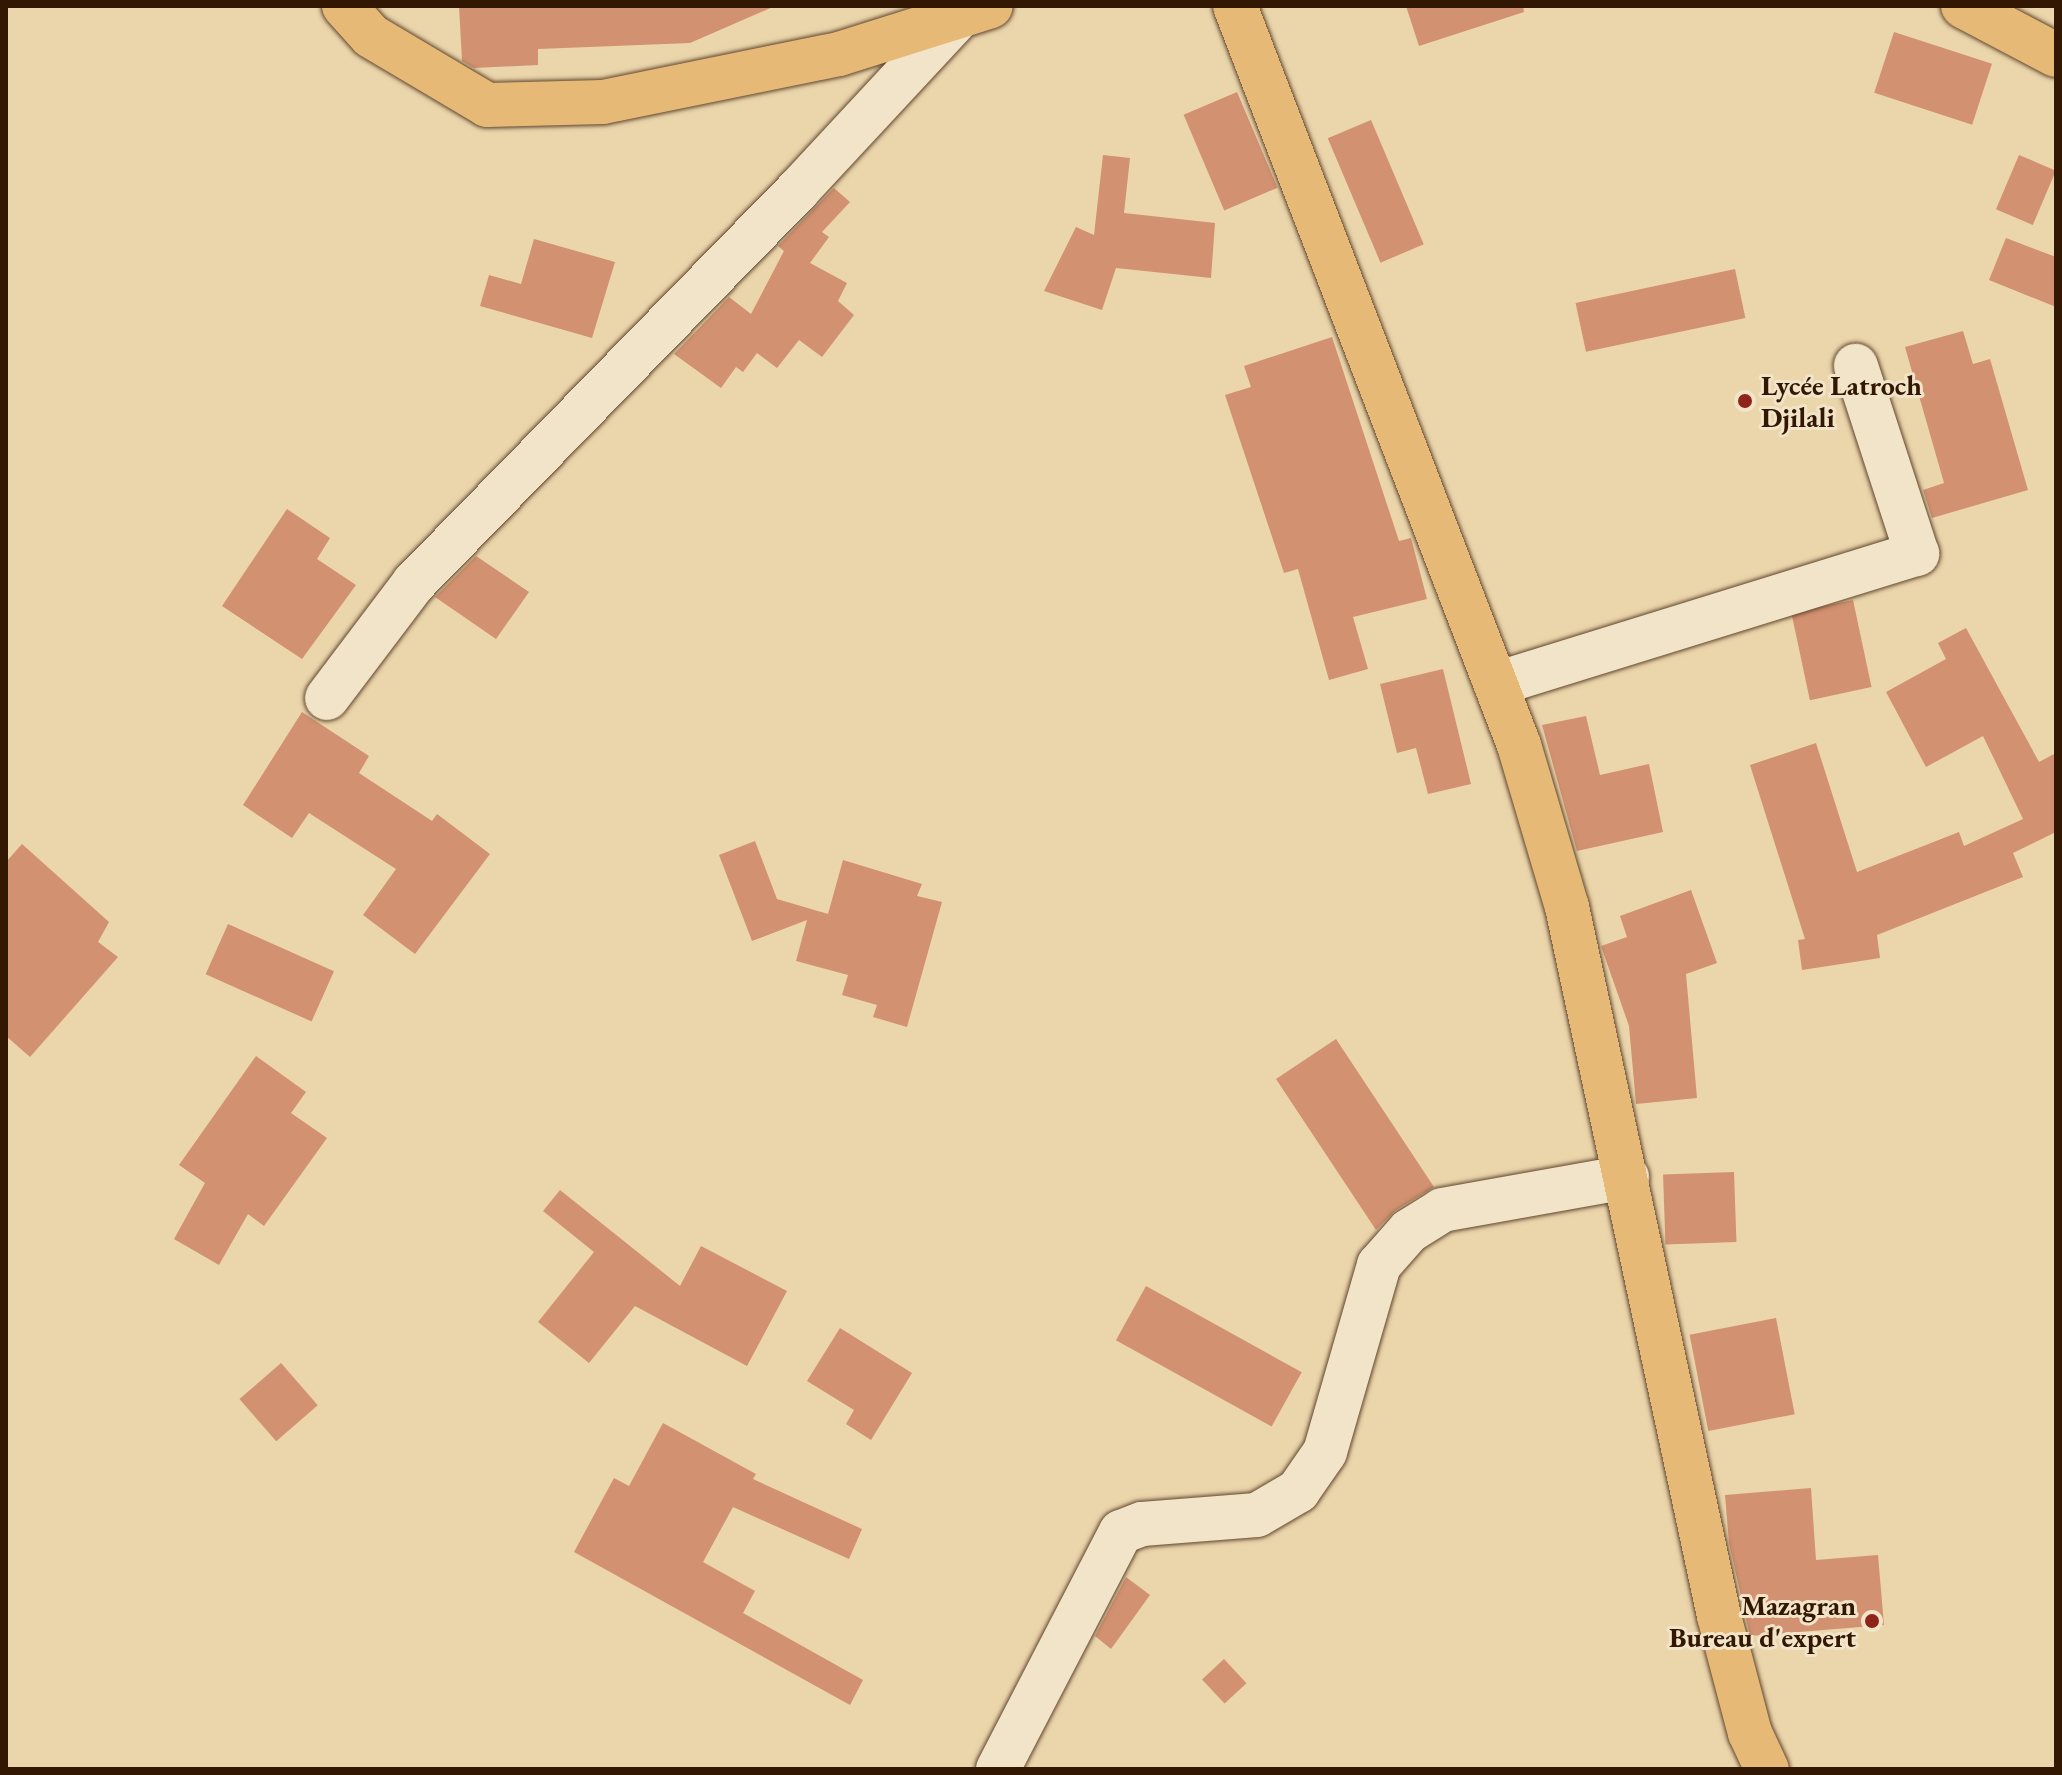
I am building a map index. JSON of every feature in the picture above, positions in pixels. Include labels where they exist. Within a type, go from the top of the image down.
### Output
[{"type":"main road","points":[[344,6],[371,36],[487,105],[603,102],[839,54],[974,12]]},
{"type":"main road","points":[[1235,6],[1496,684],[1567,907],[1627,1177],[1671,1405],[1719,1616],[1750,1733],[1767,1769]]},
{"type":"main road","points":[[1973,8],[2056,55]]},
{"type":"street","points":[[327,698],[414,583],[974,12]]},
{"type":"street","points":[[1496,684],[1917,554],[1856,366]]},
{"type":"street","points":[[998,1769],[1121,1532],[1142,1524],[1257,1515],[1298,1491],[1325,1452],[1379,1265],[1409,1231],[1442,1210],[1627,1177]]},
{"type":"building","points":[[459,6],[775,6],[690,43],[538,49],[538,65],[474,68],[462,61]]},
{"type":"building","points":[[1406,6],[1523,6],[1524,12],[1419,46]]},
{"type":"building","points":[[1894,32],[1992,64],[1972,125],[1874,93]]},
{"type":"building","points":[[1237,92],[1278,188],[1224,210],[1184,115]]},
{"type":"building","points":[[1371,120],[1424,244],[1380,263],[1328,138]]},
{"type":"building","points":[[1103,155],[1130,158],[1124,213],[1215,223],[1211,278],[1116,268],[1102,310],[1044,291],[1076,227],[1094,235]]},
{"type":"building","points":[[2019,155],[2056,171],[2033,225],[1996,209]]},
{"type":"building","points":[[834,188],[850,202],[822,232],[829,237],[810,263],[847,283],[838,301],[854,315],[822,357],[799,340],[777,368],[757,353],[743,372],[736,367],[721,388],[674,354],[729,297],[751,314],[784,251],[778,246]]},
{"type":"building","points":[[2006,238],[2056,257],[2056,307],[1989,280]]},
{"type":"building","points":[[534,239],[615,262],[592,338],[480,306],[489,275],[521,284]]},
{"type":"building","points":[[1735,269],[1745,318],[1586,352],[1576,303]]},
{"type":"building","points":[[1963,331],[1973,364],[1990,359],[2028,490],[1932,518],[1923,490],[1944,483],[1905,347]]},
{"type":"building","points":[[1332,337],[1399,541],[1411,538],[1427,599],[1353,617],[1368,669],[1329,680],[1298,569],[1284,573],[1225,395],[1251,387],[1244,366]]},
{"type":"building","points":[[287,509],[330,538],[317,559],[356,585],[302,659],[222,606]]},
{"type":"building","points":[[476,556],[529,592],[496,639],[435,597]]},
{"type":"building","points":[[1853,600],[1872,687],[1810,700],[1791,613]]},
{"type":"building","points":[[1966,628],[2039,762],[2056,753],[2056,832],[2013,853],[2023,877],[1877,935],[1880,958],[1802,970],[1798,940],[1805,939],[1750,765],[1816,743],[1857,872],[1959,832],[1964,846],[2023,819],[1983,736],[1926,767],[1886,692],[1946,659],[1938,643]]},
{"type":"building","points":[[1443,669],[1471,784],[1428,794],[1416,748],[1397,753],[1380,684]]},
{"type":"building","points":[[302,712],[369,756],[359,773],[432,821],[437,814],[490,854],[415,954],[363,915],[396,869],[309,813],[292,838],[243,805]]},
{"type":"building","points":[[1586,716],[1600,775],[1649,764],[1663,832],[1577,851],[1542,725]]},
{"type":"building","points":[[755,841],[777,899],[828,914],[843,860],[922,884],[917,896],[942,902],[907,1027],[873,1017],[877,1005],[842,995],[848,975],[796,961],[807,920],[752,941],[719,855]]},
{"type":"building","points":[[22,844],[109,922],[98,942],[118,957],[30,1057],[6,1036],[6,862]]},
{"type":"building","points":[[1691,890],[1717,963],[1686,974],[1697,1098],[1636,1104],[1629,1026],[1601,946],[1627,937],[1620,916]]},
{"type":"building","points":[[228,924],[334,971],[312,1021],[206,974]]},
{"type":"building","points":[[1336,1039],[1434,1187],[1396,1210],[1376,1230],[1276,1079]]},
{"type":"building","points":[[256,1056],[306,1092],[291,1113],[327,1138],[264,1226],[248,1214],[219,1265],[174,1239],[205,1183],[179,1165]]},
{"type":"building","points":[[1734,1172],[1736,1242],[1665,1244],[1663,1174]]},
{"type":"building","points":[[560,1190],[680,1286],[701,1246],[787,1291],[747,1366],[635,1306],[589,1363],[538,1322],[594,1252],[543,1211]]},
{"type":"building","points":[[1146,1286],[1302,1372],[1272,1427],[1116,1340]]},
{"type":"building","points":[[1776,1318],[1795,1414],[1708,1431],[1690,1335]]},
{"type":"building","points":[[840,1328],[912,1373],[871,1440],[846,1424],[854,1410],[807,1381]]},
{"type":"building","points":[[281,1363],[318,1405],[276,1441],[239,1399]]},
{"type":"building","points":[[663,1423],[756,1474],[753,1479],[862,1529],[849,1559],[733,1507],[703,1562],[755,1591],[743,1613],[863,1680],[850,1705],[574,1552],[614,1478],[629,1486]]},
{"type":"building","points":[[1811,1488],[1816,1560],[1878,1555],[1884,1625],[1750,1636],[1729,1543],[1725,1495]]},
{"type":"building","points":[[1126,1577],[1150,1595],[1111,1649],[1095,1636]]},
{"type":"building","points":[[1224,1659],[1247,1683],[1225,1704],[1202,1679]]},
{"type":"place","name":"Lycée Latroch Djilali","points":[[1745,401]]},
{"type":"place","name":"Mazagran Bureau d'expert","points":[[1872,1621]]}]
